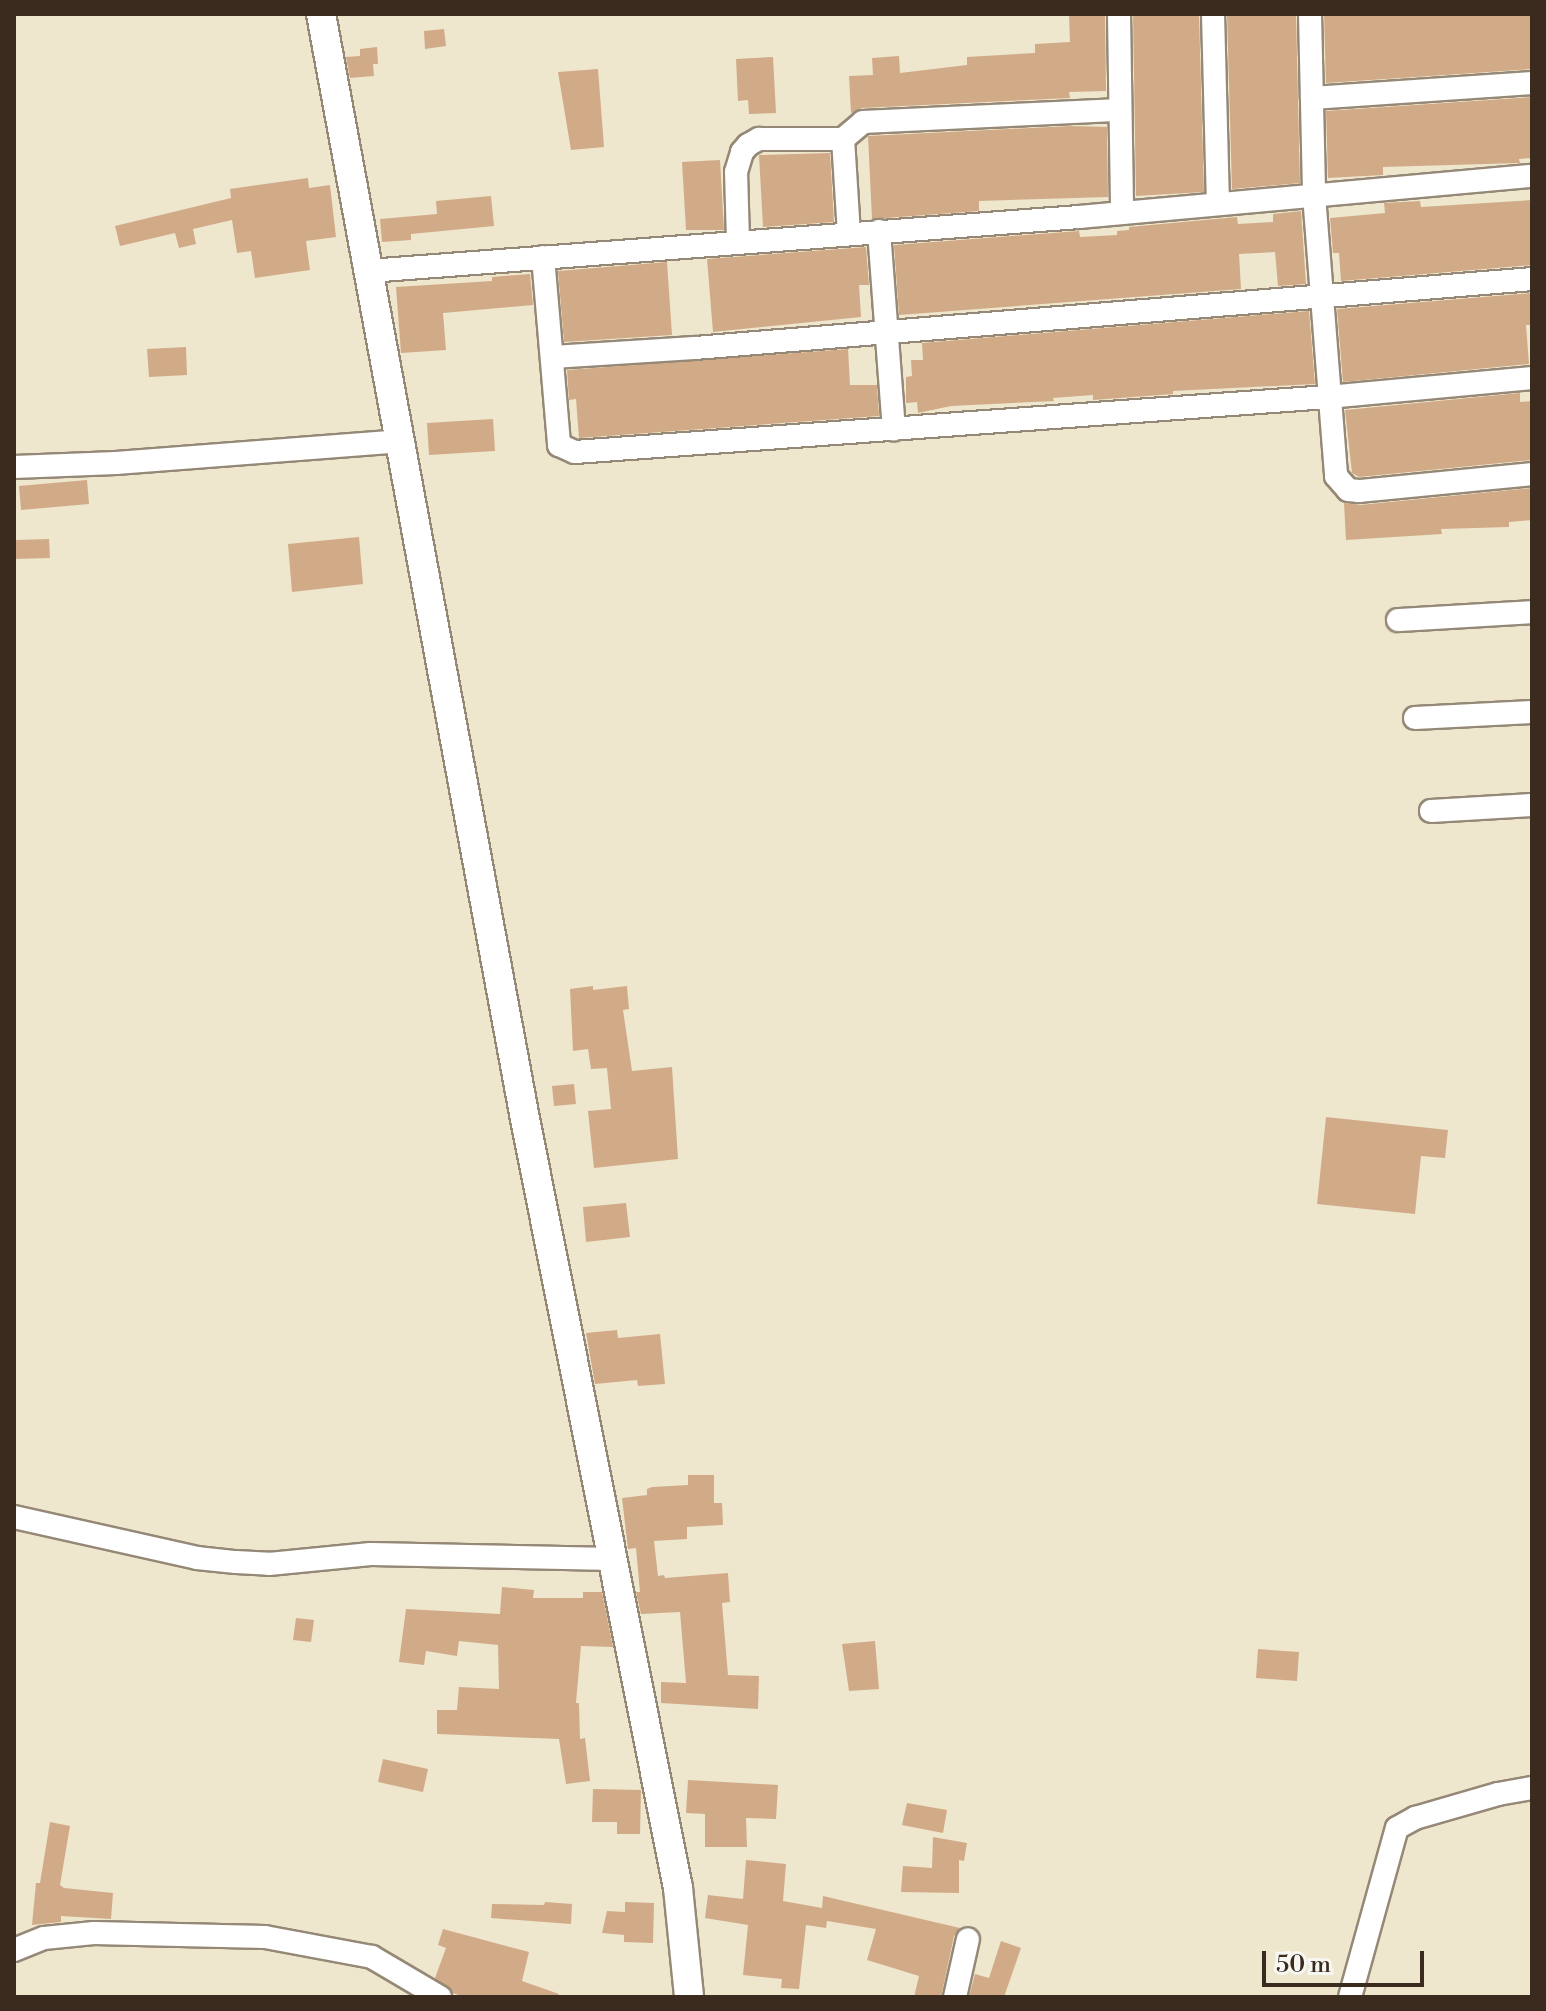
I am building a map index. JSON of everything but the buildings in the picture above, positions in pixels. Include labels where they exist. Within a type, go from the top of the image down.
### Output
[{"type":"main road","points":[[321,14],[525,1119],[681,1903],[689,1997]]},
{"type":"street","points":[[1119,14],[1122,213]]},
{"type":"street","points":[[1213,14],[1218,204]]},
{"type":"street","points":[[1310,14],[1314,195],[1333,466],[1348,490],[1532,474]]},
{"type":"street","points":[[1312,98],[1532,83]]},
{"type":"street","points":[[738,242],[736,172],[742,152],[759,139],[843,139],[863,122],[1120,110]]},
{"type":"street","points":[[843,139],[849,234]]},
{"type":"street","points":[[369,271],[1122,213],[1532,176]]},
{"type":"street","points":[[879,231],[894,429]]},
{"type":"street","points":[[543,257],[559,445],[575,452],[1328,397],[1532,378]]},
{"type":"street","points":[[552,357],[1532,279]]},
{"type":"street","points":[[14,467],[399,441]]},
{"type":"street","points":[[1398,620],[1532,612]]},
{"type":"street","points":[[1415,718],[1532,712]]},
{"type":"street","points":[[1431,811],[1532,805]]},
{"type":"street","points":[[14,1517],[102,1539],[197,1558],[236,1562],[269,1564],[371,1554],[613,1559]]},
{"type":"street","points":[[1350,1997],[1397,1828],[1405,1822],[1443,1810],[1532,1788]]},
{"type":"street","points":[[14,1950],[44,1938],[94,1933],[265,1937],[372,1957],[440,1997]]},
{"type":"street","points":[[955,1997],[968,1939]]}]
